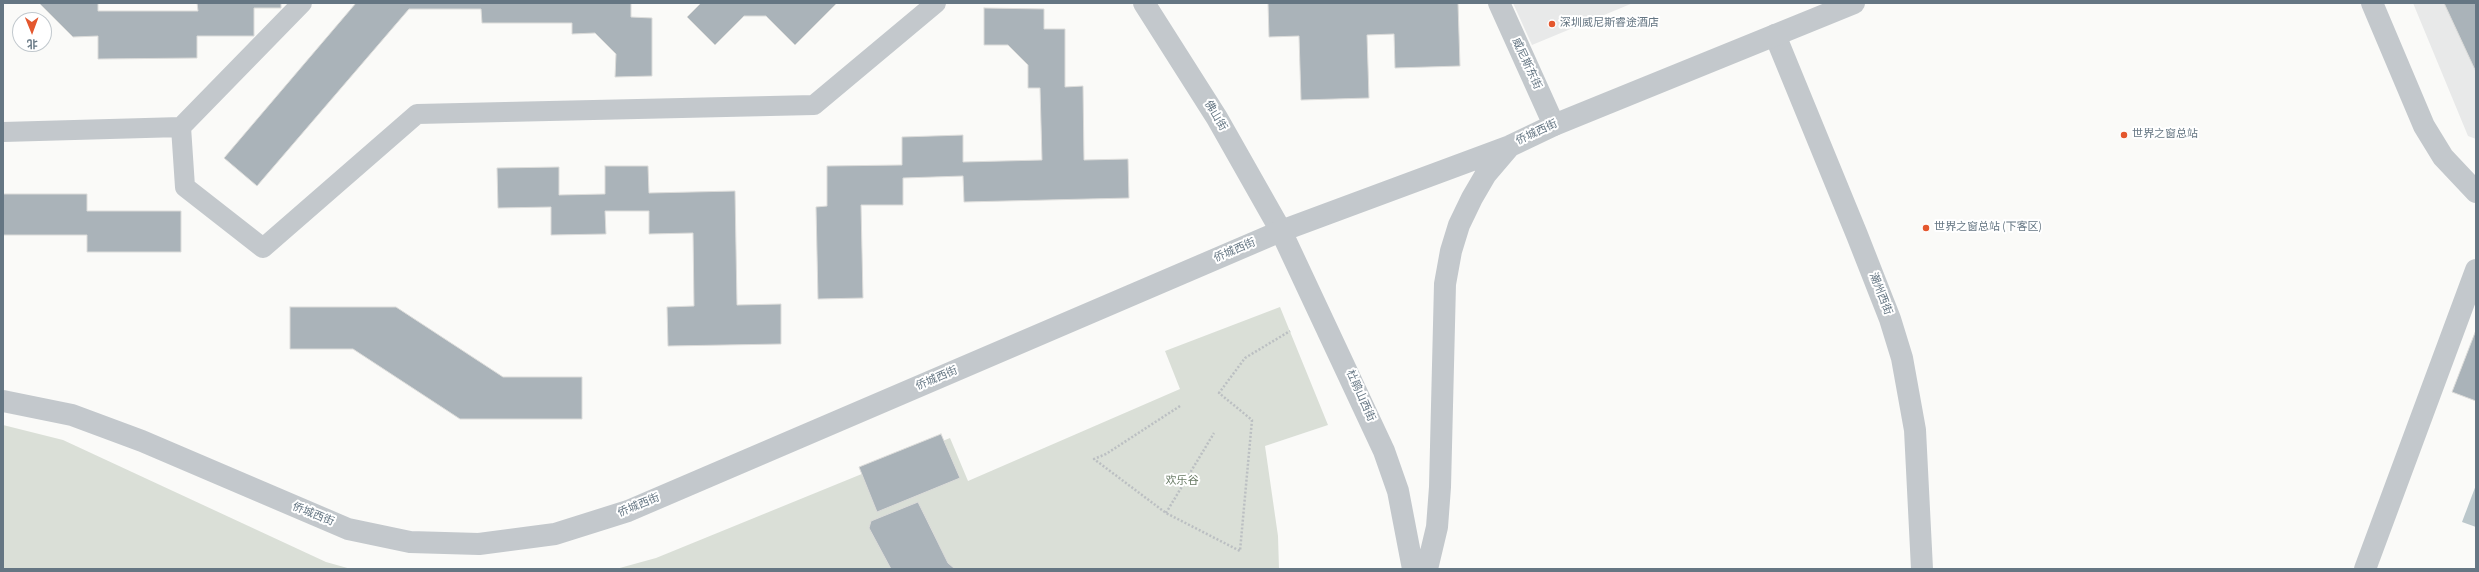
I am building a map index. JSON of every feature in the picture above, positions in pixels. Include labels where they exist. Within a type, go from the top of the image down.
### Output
[{"type":"street","name":"佛山街","points":[[1144,3],[1217,118],[1281,231]]},
{"type":"street","name":"威尼斯东街","points":[[1499,3],[1554,124]]},
{"type":"street","name":"侨城西街","points":[[3,401],[72,415],[142,441],[348,529],[410,542],[472,544],[547,535],[628,511],[1281,231],[1510,146],[1554,124],[1854,3]]},
{"type":"street","points":[[2372,3],[2424,126],[2444,156],[2476,192]]},
{"type":"street","name":"潮州西街","points":[[1775,35],[1860,242],[1890,319],[1902,358],[1915,430],[1922,569]]},
{"type":"street","points":[[1427,569],[1434,545],[1439,507],[1445,284],[1451,251],[1459,225],[1472,198],[1486,174],[1510,146]]},
{"type":"street","name":"杜鹃山西街","points":[[1281,231],[1356,386],[1384,451],[1398,491],[1413,569]]},
{"type":"street","points":[[2365,569],[2476,270]]},
{"type":"lane","points":[[3,132],[181,127],[302,3]]},
{"type":"lane","points":[[181,127],[185,187],[263,248],[417,114],[814,105],[936,3]]},
{"type":"path","points":[[1180,406],[1106,454],[1094,459],[1166,513],[1240,550],[1252,420],[1219,392],[1245,358],[1290,331]]},
{"type":"path","points":[[1166,513],[1214,433]]},
{"type":"shaded area","name":"深圳威尼斯睿途酒店","points":[[1513,3],[1633,3],[1532,45]]},
{"type":"shaded area","points":[[2413,3],[2476,3],[2476,139],[2468,136]]},
{"type":"shaded area","points":[[2476,485],[2476,527],[2462,522]]},
{"type":"green space","name":"欢乐谷","points":[[1280,307],[1328,425],[1265,446],[1278,536],[1279,569],[616,569],[656,558],[950,438],[968,481],[1180,389],[1165,351]]},
{"type":"green space","points":[[3,425],[63,440],[326,562],[351,569],[3,569]]},
{"type":"building","points":[[39,3],[98,3],[98,11],[198,11],[197,3],[281,3],[281,8],[254,8],[254,36],[197,36],[197,58],[98,59],[98,36],[73,37],[52,16],[52,12],[48,12]]},
{"type":"building","points":[[356,3],[631,3],[631,17],[652,18],[652,76],[615,77],[616,54],[595,33],[572,34],[572,23],[482,23],[481,9],[409,9],[257,186],[224,158]]},
{"type":"building","points":[[701,3],[837,3],[795,45],[766,16],[744,16],[715,45],[687,17]]},
{"type":"building","points":[[1268,3],[1458,3],[1460,66],[1395,68],[1394,34],[1367,35],[1369,98],[1301,100],[1299,36],[1269,37]]},
{"type":"building","points":[[2444,3],[2476,3],[2476,72]]},
{"type":"building","points":[[984,8],[1044,9],[1044,29],[1065,29],[1065,87],[1083,86],[1084,160],[1128,159],[1129,198],[964,202],[963,176],[903,178],[903,205],[861,205],[863,298],[818,299],[816,207],[827,206],[827,166],[902,165],[902,137],[963,135],[963,162],[1042,160],[1040,88],[1028,88],[1028,65],[1008,45],[984,45]]},
{"type":"building","points":[[605,166],[648,166],[649,193],[735,191],[737,305],[781,304],[781,344],[668,346],[667,307],[694,306],[693,233],[649,234],[649,211],[605,211],[606,234],[551,235],[551,207],[498,208],[497,168],[559,167],[559,195],[605,194]]},
{"type":"building","points":[[3,194],[87,194],[87,211],[181,211],[181,252],[87,252],[87,235],[3,235]]},
{"type":"building","points":[[290,307],[396,307],[503,377],[582,377],[582,419],[460,419],[353,349],[290,349]]},
{"type":"building","points":[[2476,330],[2476,401],[2452,392]]},
{"type":"building","points":[[941,434],[960,478],[877,512],[859,467]]},
{"type":"building","points":[[918,502],[948,563],[955,569],[891,569],[869,528],[871,521]]},
{"type":"place","name":"深圳威尼斯睿途酒店","points":[[1552,24]]},
{"type":"place","name":"世界之窗总站","points":[[2124,135]]},
{"type":"place","name":"世界之窗总站 (下客区)","points":[[1926,228]]}]
